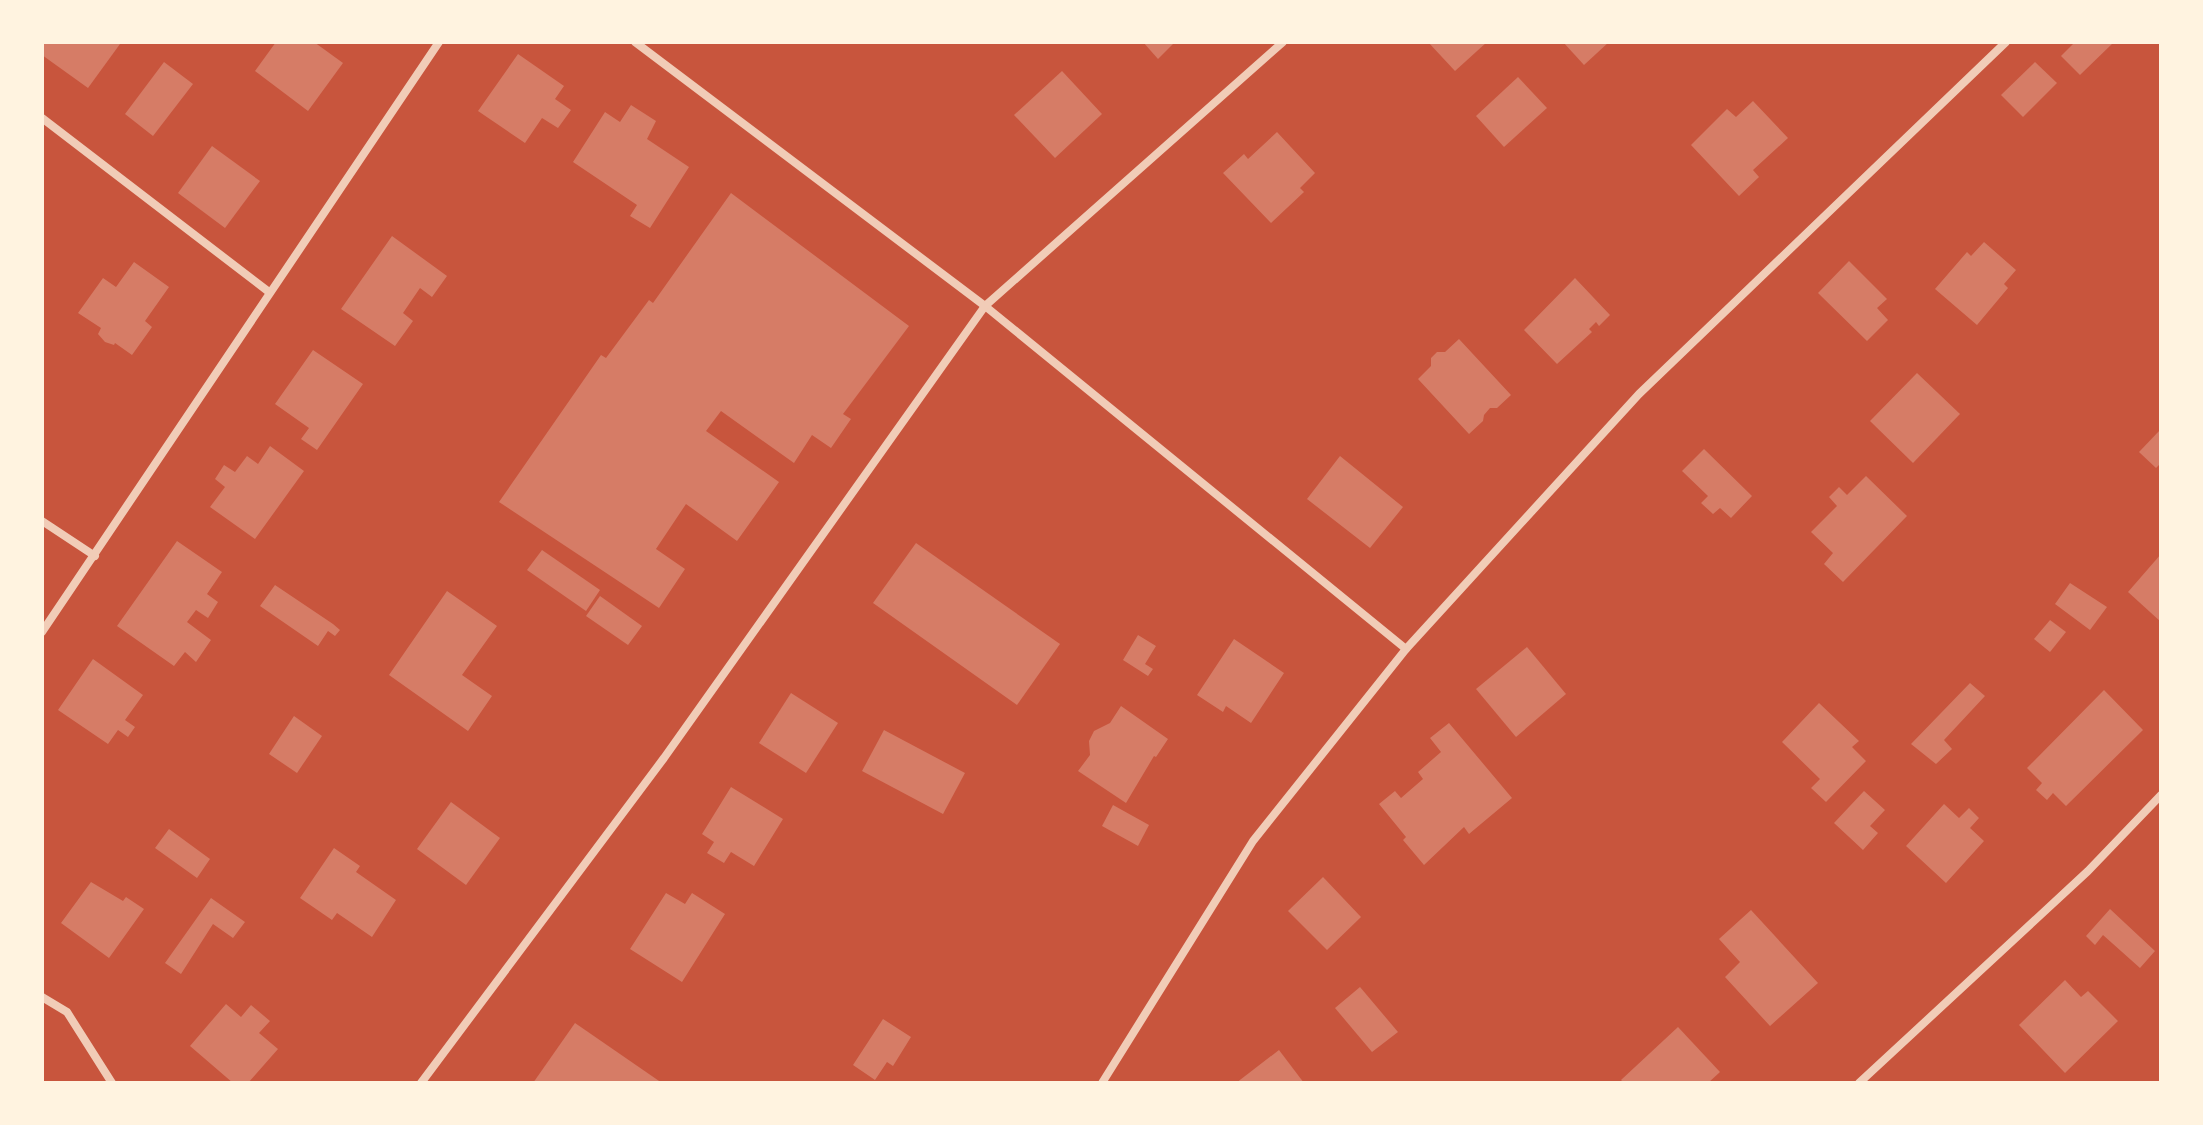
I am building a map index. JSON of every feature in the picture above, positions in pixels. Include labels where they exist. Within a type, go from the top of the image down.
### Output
[{"type":"street","points":[[42,632],[439,42]]},
{"type":"street","points":[[635,42],[985,306],[1406,649]]},
{"type":"street","points":[[421,1083],[664,758],[985,306],[1283,42]]},
{"type":"street","points":[[1102,1083],[1253,841],[1406,649],[1639,394],[2006,42]]},
{"type":"street","points":[[42,118],[269,292]]},
{"type":"street","points":[[42,521],[95,556]]},
{"type":"street","points":[[1859,1083],[2088,871],[2161,795]]},
{"type":"street","points":[[42,997],[67,1012],[112,1083]]},
{"type":"building","points":[[44,42],[120,44],[88,88],[42,55]]},
{"type":"building","points":[[276,42],[314,42],[343,63],[308,111],[255,71]]},
{"type":"building","points":[[1143,42],[1173,42],[1174,43],[1158,59]]},
{"type":"building","points":[[1428,42],[1487,42],[1455,71]]},
{"type":"building","points":[[1563,42],[1609,42],[1584,65]]},
{"type":"building","points":[[2075,42],[2114,42],[2080,75],[2061,56]]},
{"type":"building","points":[[518,54],[564,86],[555,99],[571,110],[558,128],[542,118],[525,143],[478,111]]},
{"type":"building","points":[[164,62],[193,84],[153,136],[125,114]]},
{"type":"building","points":[[2035,62],[2057,83],[2023,117],[2001,95]]},
{"type":"building","points":[[1062,71],[1102,114],[1055,158],[1014,115]]},
{"type":"building","points":[[1518,77],[1547,108],[1504,147],[1476,116]]},
{"type":"building","points":[[1753,101],[1788,138],[1753,170],[1759,177],[1739,196],[1691,145],[1727,109],[1736,117]]},
{"type":"building","points":[[631,105],[656,121],[647,139],[689,167],[650,228],[630,216],[637,205],[573,162],[605,112],[620,122]]},
{"type":"building","points":[[1277,132],[1315,173],[1300,188],[1304,192],[1271,223],[1223,173],[1244,154],[1248,159]]},
{"type":"building","points":[[212,146],[260,181],[225,228],[178,193]]},
{"type":"building","points":[[731,193],[909,326],[843,414],[851,419],[831,448],[812,435],[794,463],[721,411],[706,431],[779,482],[737,541],[686,504],[656,549],[685,569],[659,608],[499,502],[601,355],[606,358],[649,300],[653,303]]},
{"type":"building","points":[[392,236],[447,276],[432,297],[420,288],[403,313],[413,321],[395,346],[341,309]]},
{"type":"building","points":[[1984,242],[2016,270],[2004,284],[2008,288],[1977,325],[1935,289],[1967,252],[1971,256]]},
{"type":"building","points":[[1849,261],[1887,299],[1877,308],[1888,320],[1867,341],[1818,293]]},
{"type":"building","points":[[134,262],[169,287],[145,321],[152,327],[132,355],[115,343],[105,342],[98,334],[101,328],[78,313],[103,278],[116,287]]},
{"type":"building","points":[[1575,278],[1610,315],[1599,326],[1596,322],[1589,329],[1592,332],[1557,364],[1524,330]]},
{"type":"building","points":[[1459,339],[1511,395],[1497,408],[1490,408],[1483,421],[1469,434],[1418,379],[1431,366],[1431,358],[1437,352],[1445,352]]},
{"type":"building","points":[[313,350],[363,384],[317,450],[301,439],[309,428],[275,404]]},
{"type":"building","points":[[1917,373],[1960,414],[1913,463],[1870,421]]},
{"type":"building","points":[[2161,429],[2161,463],[2156,468],[2139,452]]},
{"type":"building","points":[[270,446],[304,471],[255,539],[210,507],[225,487],[215,479],[224,465],[235,472],[247,456],[258,464]]},
{"type":"building","points":[[1704,449],[1752,496],[1731,518],[1720,508],[1713,514],[1701,503],[1708,496],[1682,471]]},
{"type":"building","points":[[1340,456],[1403,507],[1370,548],[1307,499]]},
{"type":"building","points":[[1866,476],[1907,516],[1843,582],[1824,564],[1833,553],[1811,532],[1837,506],[1829,497],[1839,487],[1847,495]]},
{"type":"building","points":[[177,541],[222,572],[207,594],[218,602],[208,618],[196,610],[187,622],[211,640],[196,662],[185,652],[174,666],[117,626]]},
{"type":"building","points":[[916,543],[1060,644],[1017,705],[873,603]]},
{"type":"building","points":[[542,550],[600,590],[586,611],[527,570]]},
{"type":"building","points":[[2161,554],[2161,622],[2128,592]]},
{"type":"building","points":[[2070,583],[2107,607],[2090,630],[2055,604]]},
{"type":"building","points":[[275,585],[340,630],[335,636],[328,631],[318,646],[260,606]]},
{"type":"building","points":[[447,591],[497,626],[462,675],[492,696],[468,731],[389,675]]},
{"type":"building","points":[[600,596],[642,626],[628,645],[586,616]]},
{"type":"building","points":[[2050,620],[2066,632],[2050,652],[2034,639]]},
{"type":"building","points":[[1138,635],[1156,646],[1145,664],[1153,669],[1148,676],[1123,660]]},
{"type":"building","points":[[1234,639],[1284,673],[1251,723],[1226,706],[1223,712],[1197,695]]},
{"type":"building","points":[[1527,647],[1566,694],[1516,737],[1476,689]]},
{"type":"building","points":[[93,659],[143,695],[125,720],[135,727],[128,737],[118,730],[108,744],[58,710]]},
{"type":"building","points":[[1970,683],[1985,696],[1944,740],[1952,749],[1936,764],[1911,744]]},
{"type":"building","points":[[2104,690],[2143,730],[2066,806],[2053,793],[2047,800],[2036,790],[2042,783],[2027,768]]},
{"type":"building","points":[[791,693],[838,723],[806,773],[759,743]]},
{"type":"building","points":[[1819,703],[1859,741],[1852,747],[1866,761],[1826,802],[1811,788],[1820,779],[1782,742]]},
{"type":"building","points":[[1121,706],[1168,739],[1126,803],[1078,771],[1090,755],[1089,741],[1094,731],[1110,723]]},
{"type":"building","points":[[294,716],[322,736],[297,773],[269,754]]},
{"type":"building","points":[[1449,723],[1512,798],[1469,834],[1464,827],[1424,865],[1379,804],[1395,791],[1401,798],[1423,779],[1418,772],[1441,752],[1430,738]]},
{"type":"building","points":[[884,730],[965,773],[943,814],[862,771]]},
{"type":"building","points":[[731,787],[783,819],[754,866],[731,852],[724,863],[707,853],[714,842],[702,834]]},
{"type":"building","points":[[1864,791],[1885,810],[1870,826],[1878,833],[1863,850],[1834,823]]},
{"type":"building","points":[[451,802],[500,838],[466,885],[417,849]]},
{"type":"building","points":[[1944,804],[1959,818],[1969,808],[1979,818],[1970,828],[1984,841],[1946,883],[1906,846]]},
{"type":"building","points":[[1113,805],[1149,825],[1138,846],[1102,826]]},
{"type":"building","points":[[169,829],[210,859],[197,878],[155,848]]},
{"type":"building","points":[[334,848],[360,866],[356,872],[396,900],[372,937],[337,913],[332,920],[300,898]]},
{"type":"building","points":[[1323,877],[1361,917],[1327,950],[1288,911]]},
{"type":"building","points":[[91,882],[123,901],[126,897],[144,909],[109,958],[61,923]]},
{"type":"building","points":[[666,893],[685,904],[692,893],[725,914],[682,982],[630,949]]},
{"type":"building","points":[[211,898],[245,922],[233,938],[213,924],[181,974],[165,963]]},
{"type":"building","points":[[2110,909],[2155,951],[2140,968],[2103,935],[2095,945],[2086,936]]},
{"type":"building","points":[[1751,910],[1818,983],[1770,1026],[1725,977],[1740,962],[1719,939]]},
{"type":"building","points":[[2065,980],[2081,997],[2088,991],[2118,1021],[2065,1073],[2019,1025]]},
{"type":"building","points":[[1360,987],[1398,1032],[1372,1052],[1335,1008]]},
{"type":"building","points":[[226,1004],[241,1017],[251,1005],[270,1021],[259,1033],[278,1049],[248,1083],[233,1083],[190,1046]]},
{"type":"building","points":[[883,1019],[911,1037],[893,1066],[887,1062],[875,1080],[853,1065]]},
{"type":"building","points":[[575,1023],[662,1083],[533,1083]]},
{"type":"building","points":[[1678,1027],[1720,1072],[1708,1083],[1624,1083],[1621,1080]]},
{"type":"building","points":[[1279,1050],[1304,1083],[1236,1083]]}]
